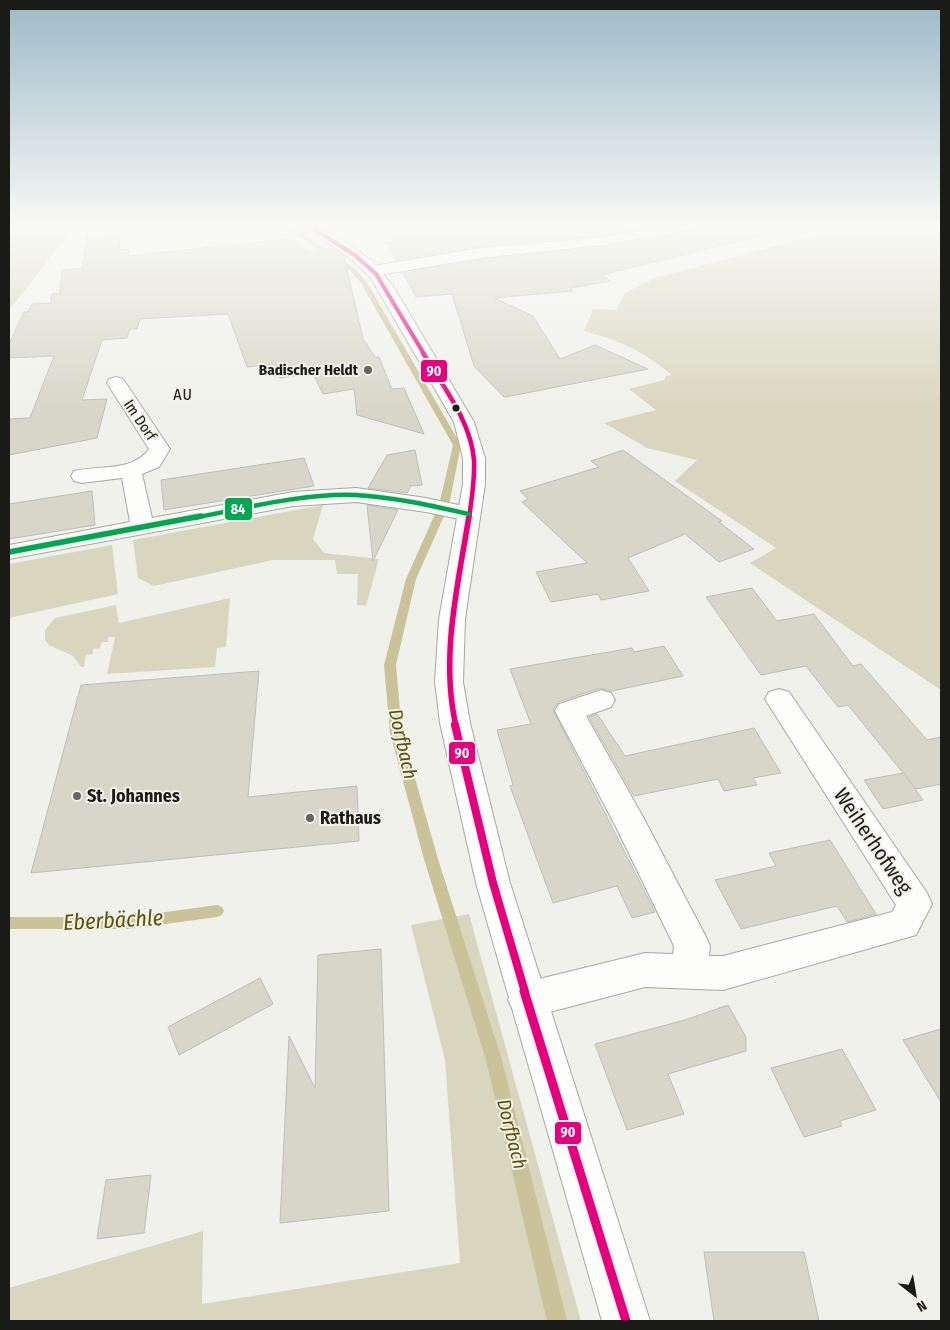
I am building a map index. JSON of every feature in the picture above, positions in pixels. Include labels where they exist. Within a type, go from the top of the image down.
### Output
[{"type":"street","points":[[386,287],[464,422],[474,458],[474,484],[463,513],[452,618],[448,682],[455,723],[493,883],[626,1321]]},
{"type":"street","name":"Im Dorf","points":[[82,476],[131,471],[151,462],[160,449],[116,384]]},
{"type":"street","points":[[131,471],[142,527]]},
{"type":"street","points":[[9,552],[293,498],[356,495],[426,505],[463,513]]},
{"type":"street","name":"Weiherhofweg","points":[[527,1000],[645,970],[723,974],[904,924],[915,904],[778,699]]},
{"type":"street","points":[[601,700],[569,711],[631,824],[692,946],[690,972]]},
{"type":"shaded area","points":[[9,287],[27,287],[9,310]]},
{"type":"shaded area","points":[[637,287],[941,287],[941,690],[750,563],[776,548],[675,481],[697,460],[647,448],[604,423],[656,410],[629,389],[664,380],[666,376],[672,375],[651,359],[631,348],[584,331],[593,309],[616,310],[625,293]]},
{"type":"shaded area","points":[[323,505],[313,539],[324,553],[379,559],[366,606],[357,605],[358,574],[337,574],[335,560],[273,560],[154,586],[138,578],[133,540]]},
{"type":"shaded area","points":[[112,545],[118,594],[9,618],[9,564]]},
{"type":"shaded area","points":[[230,598],[226,647],[217,648],[215,667],[107,674],[115,637],[108,637],[108,642],[102,642],[100,648],[93,649],[93,654],[86,655],[84,667],[81,667],[73,656],[49,645],[45,640],[45,630],[55,618],[116,605],[119,623]]},
{"type":"shaded area","points":[[469,914],[581,1321],[9,1321],[9,1288],[203,1231],[202,1304],[460,1263],[445,1060],[411,925]]},
{"type":"building","points":[[61,287],[351,287],[363,339],[375,357],[379,357],[392,389],[404,388],[424,434],[357,415],[354,389],[323,394],[313,373],[280,378],[274,364],[247,367],[228,314],[140,319],[137,329],[130,329],[127,338],[102,340],[82,400],[107,399],[97,438],[9,455],[9,419],[30,418],[54,356],[9,358],[9,344],[24,312],[28,312],[32,304],[51,303],[52,294],[60,293]]},
{"type":"building","points":[[411,287],[576,287],[571,288],[573,291],[494,298],[533,316],[560,359],[595,345],[648,369],[504,397],[474,366],[452,294],[416,297]]},
{"type":"building","points":[[415,450],[422,485],[411,486],[407,493],[368,488],[387,455]]},
{"type":"building","points":[[623,450],[722,521],[719,522],[754,549],[719,562],[685,534],[628,558],[649,591],[601,600],[598,594],[551,602],[536,572],[587,563],[522,502],[528,499],[520,491],[599,467],[591,461]]},
{"type":"building","points":[[304,458],[314,486],[164,510],[161,480]]},
{"type":"building","points":[[92,491],[95,525],[9,539],[9,504]]},
{"type":"building","points":[[367,505],[398,510],[373,561]]},
{"type":"building","points":[[752,588],[777,621],[814,614],[853,666],[861,664],[927,740],[941,737],[941,784],[916,789],[848,705],[838,707],[806,666],[761,675],[706,597]]},
{"type":"building","points":[[664,646],[683,676],[612,691],[600,688],[558,702],[553,710],[655,912],[632,918],[617,886],[553,903],[510,786],[513,785],[497,730],[531,724],[510,669],[632,648],[634,652]]},
{"type":"building","points":[[259,671],[248,797],[357,786],[359,841],[31,873],[81,685]]},
{"type":"building","points":[[597,714],[625,756],[754,728],[781,773],[753,778],[757,785],[724,791],[718,779],[634,796],[589,717]]},
{"type":"building","points":[[904,773],[923,800],[883,809],[864,780]]},
{"type":"building","points":[[830,840],[876,914],[847,922],[837,906],[741,929],[715,880],[776,866],[769,853]]},
{"type":"building","points":[[381,949],[389,1211],[280,1223],[289,1036],[315,1088],[318,955]]},
{"type":"building","points":[[260,978],[273,1004],[179,1055],[168,1027]]},
{"type":"building","points":[[728,1005],[746,1037],[746,1051],[668,1074],[684,1114],[627,1130],[595,1044],[685,1020]]},
{"type":"building","points":[[941,1029],[941,1102],[903,1040]]},
{"type":"building","points":[[842,1049],[876,1110],[840,1121],[842,1126],[804,1137],[771,1068]]},
{"type":"building","points":[[151,1175],[144,1233],[97,1239],[106,1180]]},
{"type":"building","points":[[704,1252],[804,1252],[819,1321],[714,1321]]},
{"type":"waterway","name":"Dorfbach","points":[[367,287],[457,445],[444,505],[411,579],[390,665],[396,733],[431,859],[494,1060],[557,1321]]},
{"type":"waterway","name":"Eberbächle","points":[[9,923],[129,923],[217,911]]},
{"type":"transit line","name":"90","points":[[386,287],[464,422],[474,458],[474,484],[452,619],[449,682],[455,723],[493,883],[626,1321]]},
{"type":"transit line","name":"84","points":[[9,552],[293,499],[356,495],[426,505],[469,514]]},
{"type":"place","name":"Badischer Heldt","points":[[368,370]]},
{"type":"place","name":"St. Johannes","points":[[77,796]]},
{"type":"place","name":"Rathaus","points":[[310,818]]},
{"type":"district","name":"AU","points":[[183,394]]}]
